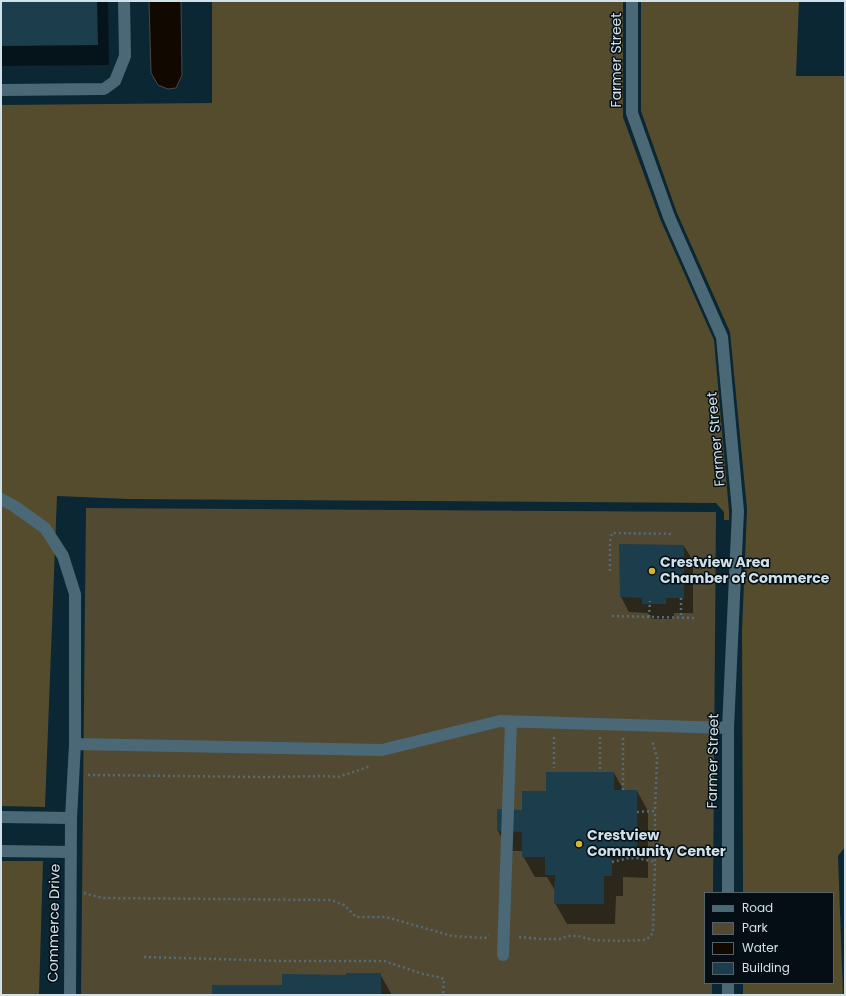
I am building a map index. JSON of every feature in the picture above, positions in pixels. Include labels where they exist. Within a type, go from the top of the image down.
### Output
[{"type":"street","points":[[1,90],[104,90],[115,81],[125,56],[124,1]]},
{"type":"street","name":"Farmer Street","points":[[632,1],[632,113],[669,217],[722,337],[738,510],[728,728],[728,892]]},
{"type":"street","name":"Commerce Drive","points":[[1,499],[14,506],[45,528],[63,556],[75,594],[75,744],[71,818],[70,995]]},
{"type":"street","points":[[75,744],[382,750],[500,721],[728,728]]},
{"type":"street","points":[[503,955],[511,722]]},
{"type":"street","points":[[1,817],[71,818]]},
{"type":"street","name":"Commerce Drive","points":[[1,851],[71,852]]},
{"type":"street","points":[[728,984],[728,995]]},
{"type":"path","points":[[610,571],[610,542],[612,533],[674,534]]},
{"type":"path","points":[[681,598],[681,618]]},
{"type":"path","points":[[649,617],[650,601]]},
{"type":"path","points":[[612,616],[695,618]]},
{"type":"path","points":[[554,733],[554,768]]},
{"type":"path","points":[[595,735],[600,734],[600,772]]},
{"type":"path","points":[[623,790],[623,737],[628,736]]},
{"type":"path","points":[[81,889],[82,893],[102,898],[331,900],[344,905],[356,917],[386,917],[452,936],[485,938],[494,930],[513,929],[513,932],[518,937],[528,938],[560,939],[578,936],[593,940],[645,940],[651,936],[654,929],[656,758],[652,737]]},
{"type":"path","points":[[87,775],[338,777],[373,765]]},
{"type":"path","points":[[637,812],[655,811]]},
{"type":"path","points":[[612,862],[629,858],[637,858],[654,862]]},
{"type":"path","points":[[144,957],[384,961],[423,974],[444,979],[443,995]]},
{"type":"green space","points":[[86,508],[716,512],[713,892],[704,892],[704,984],[712,984],[712,995],[81,995]]},
{"type":"shaded area","points":[[212,1],[623,1],[623,117],[661,221],[714,340],[729,520],[724,520],[724,512],[716,503],[128,499],[57,496],[45,807],[1,806],[1,105],[212,103]]},
{"type":"shaded area","points":[[641,1],[799,1],[796,76],[845,76],[845,847],[838,856],[843,995],[743,995],[743,984],[834,984],[834,892],[743,892],[742,631],[747,509],[730,332],[677,213],[641,111]]},
{"type":"shaded area","points":[[1,861],[43,861],[39,995],[1,995]]},
{"type":"water","points":[[149,1],[181,1],[182,75],[176,88],[168,89],[158,85],[151,73]]},
{"type":"building","points":[[1,1],[97,1],[98,45],[1,46]]},
{"type":"building","name":"Crestview Area Chamber of Commerce","points":[[619,544],[684,545],[684,598],[666,598],[666,604],[642,604],[642,598],[620,597]]},
{"type":"building","name":"Crestview Community Center","points":[[546,772],[614,772],[614,790],[637,790],[637,858],[612,857],[612,876],[604,876],[604,904],[554,904],[555,875],[545,875],[545,857],[522,857],[522,832],[497,831],[497,809],[522,810],[522,791],[546,791]]},
{"type":"building","points":[[346,973],[381,973],[381,995],[212,995],[212,985],[282,985],[282,974],[346,975]]},
{"type":"place","name":"Crestview Area Chamber of Commerce","points":[[652,571]]},
{"type":"place","name":"Crestview Community Center","points":[[579,844]]}]
